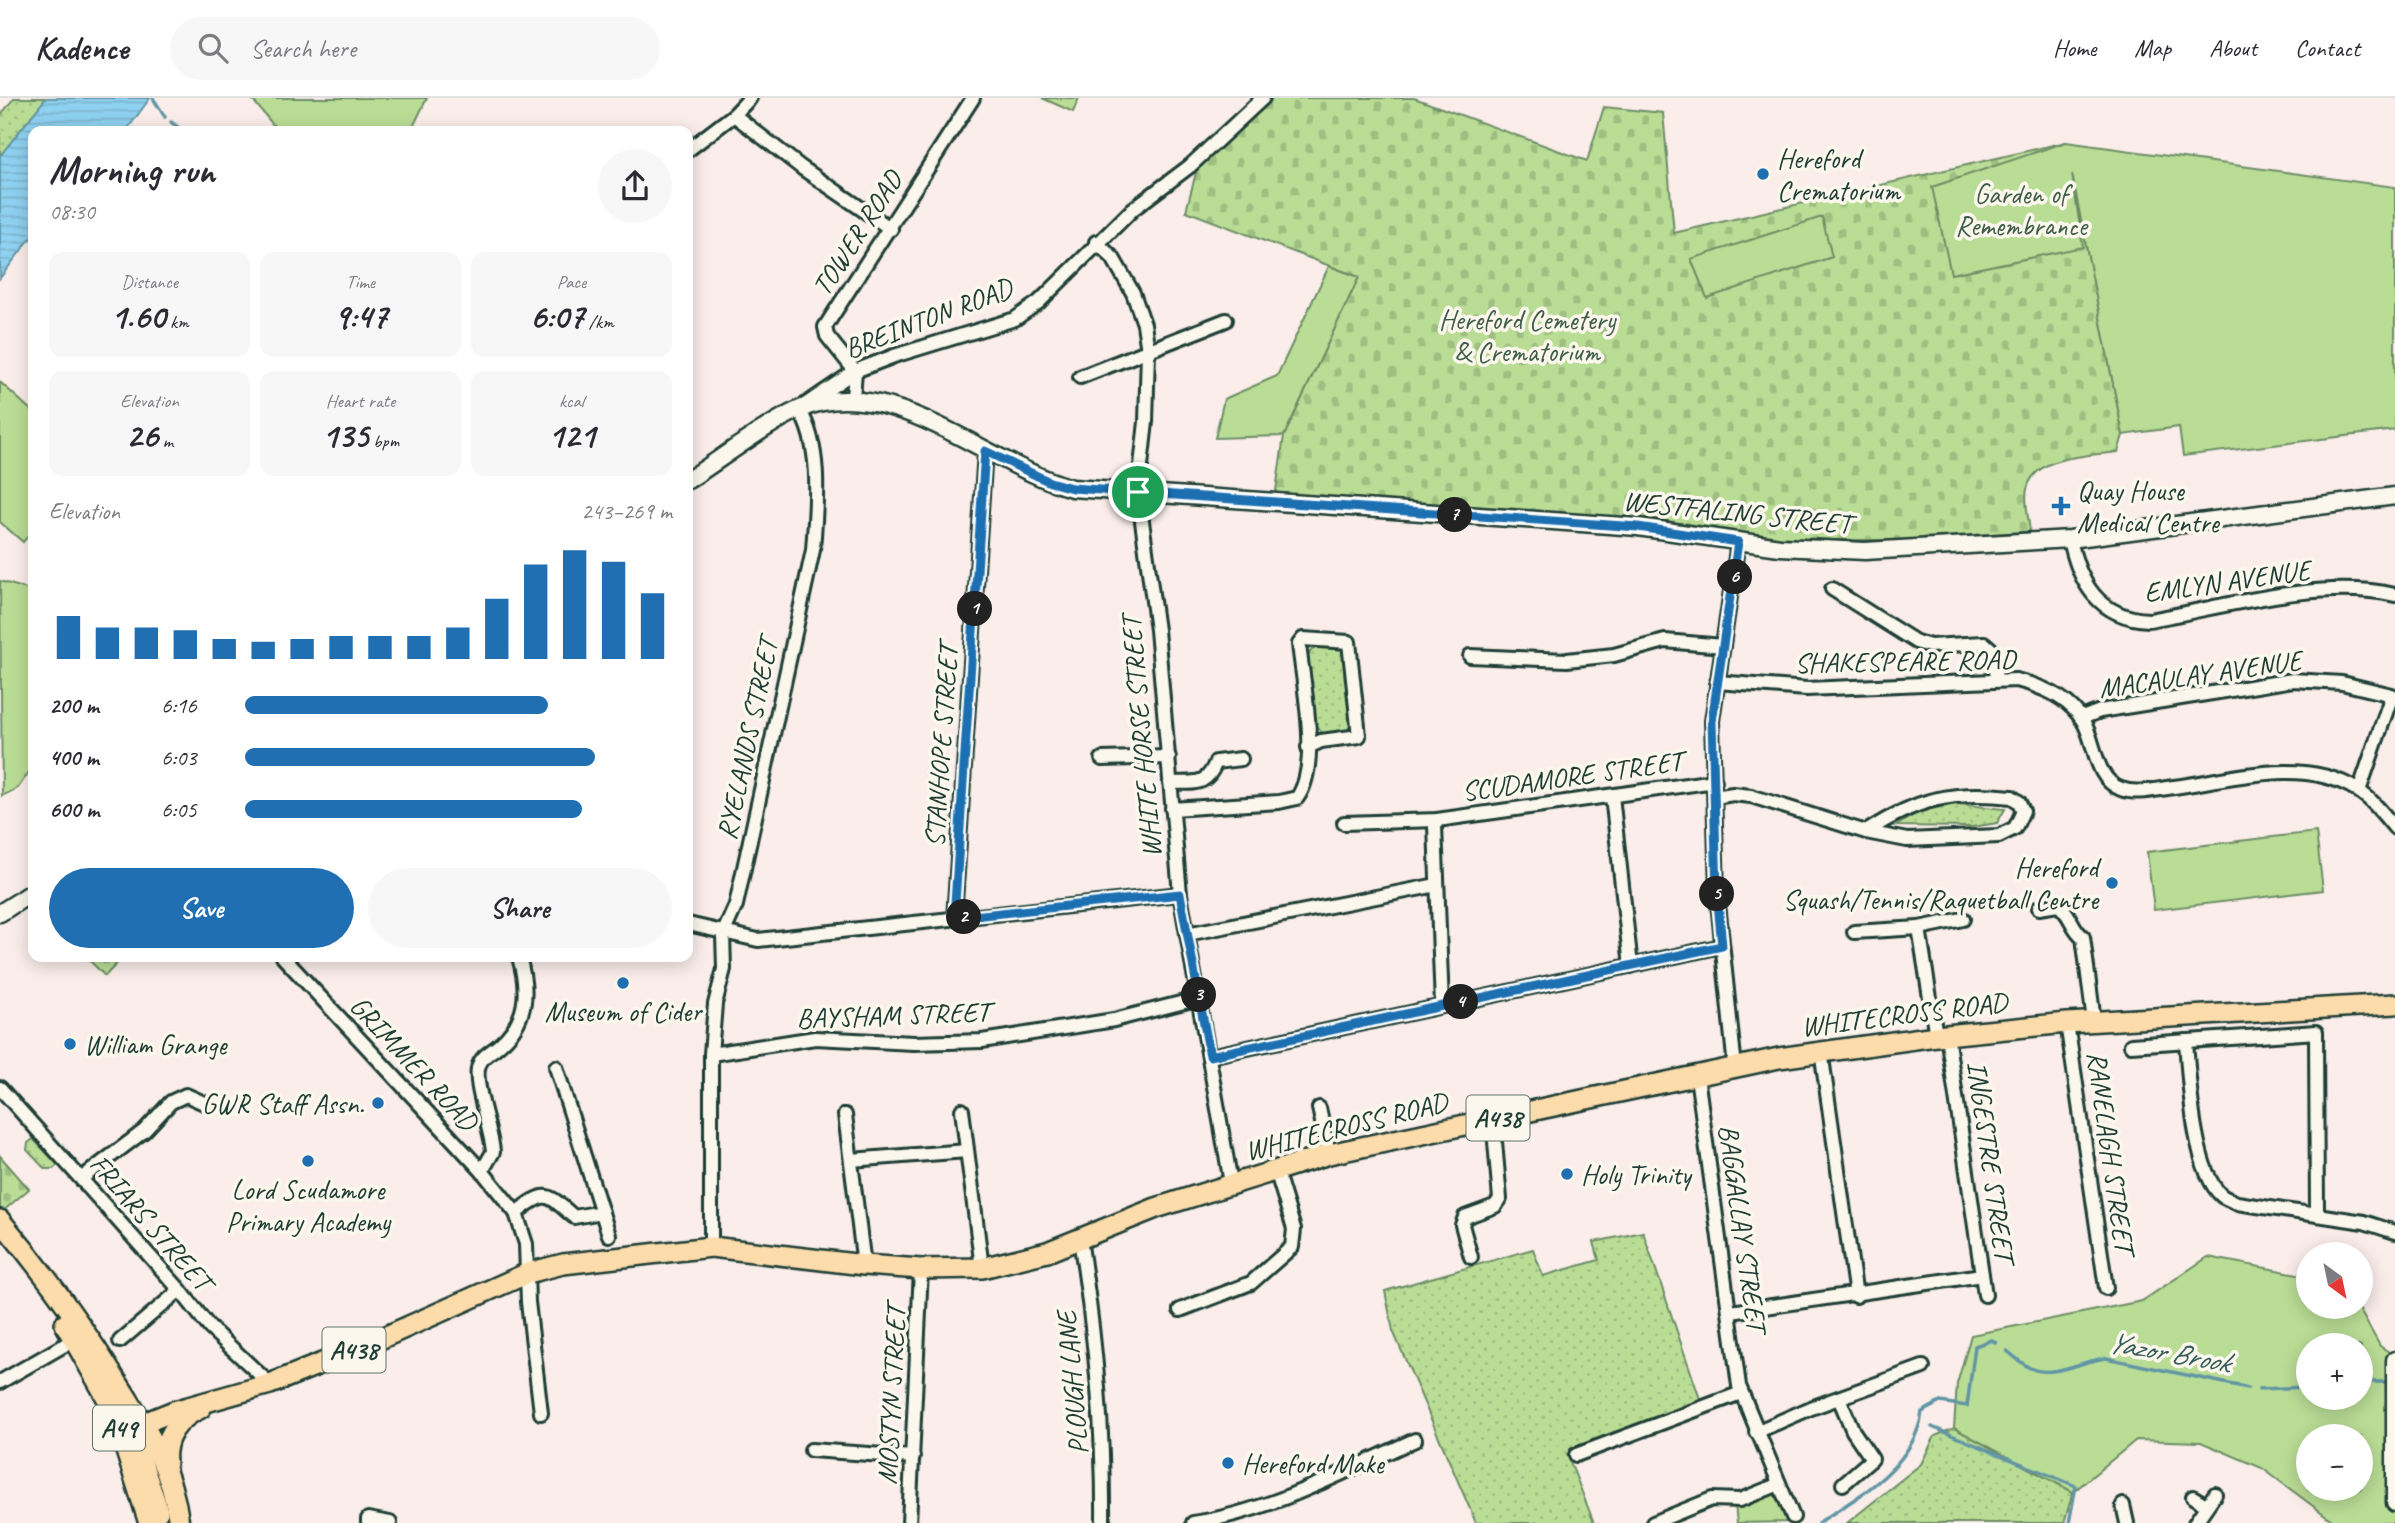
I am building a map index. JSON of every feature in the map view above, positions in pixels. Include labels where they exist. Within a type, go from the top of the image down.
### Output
[{"type":"highway","name":"WHITECROSS ROAD","points":[[528,1273],[563,1264],[711,1247],[864,1265],[921,1269],[982,1268],[1047,1252],[1156,1208],[1329,1154],[1821,1051],[1942,1035],[2067,1023],[2395,1004]]},
{"type":"highway","name":"A49","points":[[0,1220],[65,1301],[144,1423],[166,1467],[179,1523]]},
{"type":"highway","name":"A49","points":[[0,1240],[54,1307],[75,1339],[112,1407],[149,1523]]},
{"type":"highway","name":"A438","points":[[144,1423],[174,1410],[270,1384],[528,1273]]},
{"type":"highway","name":"A438","points":[[166,1467],[166,1443],[171,1433],[185,1418],[218,1399]]},
{"type":"highway","points":[[144,1423],[140,1431],[139,1445],[160,1523]]},
{"type":"street","points":[[693,146],[734,115],[750,98]]},
{"type":"street","name":"TOWER ROAD","points":[[855,372],[827,336],[825,327],[891,229],[973,98]]},
{"type":"street","name":"BREINTON ROAD","points":[[693,477],[855,372],[894,356],[1015,319],[1039,302],[1096,242],[1133,209],[1190,166],[1263,98]]},
{"type":"street","points":[[734,115],[802,168],[891,229]]},
{"type":"street","name":"WHITE HORSE STREET","points":[[1096,242],[1113,258],[1133,293],[1144,324],[1148,351],[1146,422],[1138,492],[1157,630],[1180,894],[1231,1183]]},
{"type":"street","points":[[1080,377],[1226,320]]},
{"type":"street","points":[[853,398],[855,372]]},
{"type":"street","name":"WESTFALING STREET","points":[[799,409],[829,400],[853,398],[916,416],[1050,482],[1072,488],[1638,527],[1738,542],[1865,551],[2070,538],[2395,496]]},
{"type":"street","name":"RYELANDS STREET","points":[[711,1247],[711,1054],[715,1004],[724,969],[723,934],[736,905],[813,550],[816,506],[812,443],[808,425],[799,409]]},
{"type":"street","name":"STANHOPE STREET","points":[[954,918],[985,451]]},
{"type":"street","name":"EMLYN AVENUE","points":[[2070,538],[2081,579],[2093,597],[2111,611],[2135,620],[2148,621],[2309,591],[2381,592],[2395,595]]},
{"type":"street","points":[[1735,1068],[1717,892],[1712,721],[1738,542]]},
{"type":"street","points":[[1832,589],[1916,642],[1930,646],[1984,643],[1992,650],[1996,678]]},
{"type":"street","points":[[1172,809],[1279,803],[1297,798],[1307,779],[1308,747],[1300,641],[1349,642],[1359,736],[1321,741],[1308,747]]},
{"type":"street","points":[[1470,656],[1567,660],[1614,655],[1665,641],[1723,646]]},
{"type":"street","name":"SHAKESPEARE ROAD","points":[[1717,681],[1807,688],[1996,678],[2035,685],[2058,696],[2082,718]]},
{"type":"street","name":"MACAULAY AVENUE","points":[[2082,718],[2100,711],[2293,680],[2342,683],[2393,695],[2359,790]]},
{"type":"street","points":[[2082,718],[2092,738],[2099,766],[2106,779],[2119,789],[2147,791],[2290,771],[2318,774],[2359,790],[2395,828]]},
{"type":"street","points":[[1102,758],[1169,757]]},
{"type":"street","points":[[1170,783],[1204,781],[1210,777],[1216,762],[1241,759]]},
{"type":"street","name":"SCUDAMORE STREET","points":[[1345,823],[1437,820],[1715,781]]},
{"type":"street","points":[[1715,797],[1732,794],[1751,796],[1866,832],[1907,840],[1979,839],[1998,836],[2015,828],[2023,811],[2020,802],[2012,797],[1984,793],[1951,795],[1921,801],[1896,812],[1866,832]]},
{"type":"street","points":[[1612,796],[1631,966]]},
{"type":"street","points":[[1437,820],[1442,1006]]},
{"type":"street","points":[[1187,934],[1437,885]]},
{"type":"street","points":[[693,925],[758,940],[1180,894]]},
{"type":"street","points":[[0,913],[28,895]]},
{"type":"street","points":[[2039,908],[2058,905],[2066,910],[2074,930],[2083,937],[2094,1021]]},
{"type":"street","points":[[1854,933],[1919,929],[1963,919]]},
{"type":"street","name":"INGESTRE STREET","points":[[1919,929],[1942,1035],[1986,1295]]},
{"type":"street","points":[[1210,1056],[1722,946]]},
{"type":"street","name":"GRIMMER ROAD","points":[[288,962],[482,1171],[516,1213],[526,1244],[541,1413]]},
{"type":"street","name":"GRIMMER ROAD","points":[[482,1171],[493,1152],[477,1074],[479,1065],[510,1035],[524,1009],[526,983],[520,962]]},
{"type":"street","name":"BAYSHAM STREET","points":[[711,1054],[815,1038],[914,1043],[982,1041],[1114,1020],[1200,998]]},
{"type":"street","points":[[2251,1013],[2252,1037]]},
{"type":"street","name":"RANELAGH STREET","points":[[2067,1023],[2106,1288]]},
{"type":"street","points":[[2131,1045],[2316,1032],[2317,1214]]},
{"type":"street","points":[[2186,1041],[2192,1114],[2214,1186],[2223,1197],[2237,1203],[2364,1222],[2395,1232]]},
{"type":"street","points":[[1821,1051],[1856,1296]]},
{"type":"street","points":[[556,1067],[609,1235]]},
{"type":"street","name":"BAGGALLAY STREET","points":[[1697,1076],[1740,1389],[1777,1485],[1793,1517]]},
{"type":"street","name":"FRIARS STREET","points":[[0,1088],[232,1351],[270,1384]]},
{"type":"street","points":[[82,1178],[144,1131],[187,1088],[204,1102]]},
{"type":"street","points":[[1319,1108],[1329,1154]]},
{"type":"street","points":[[962,1110],[982,1268]]},
{"type":"street","points":[[845,1115],[864,1265]]},
{"type":"street","points":[[1471,1257],[1462,1225],[1465,1217],[1495,1206],[1500,1199],[1493,1119]]},
{"type":"street","points":[[851,1160],[967,1151]]},
{"type":"street","points":[[1180,1310],[1251,1283],[1278,1263],[1292,1247],[1294,1229],[1276,1170]]},
{"type":"street","points":[[516,1213],[530,1201],[547,1196],[558,1200],[574,1217],[602,1212]]},
{"type":"street","name":"PLOUGH LANE","points":[[1080,1239],[1093,1320],[1102,1408],[1103,1523]]},
{"type":"street","name":"MOSTYN STREET","points":[[909,1523],[921,1269]]},
{"type":"street","points":[[1731,1312],[1856,1296],[1983,1275]]},
{"type":"street","points":[[120,1341],[180,1290]]},
{"type":"street","points":[[0,1382],[75,1339]]},
{"type":"street","points":[[2395,1360],[2395,1503]]},
{"type":"street","points":[[1756,1432],[1923,1367]]},
{"type":"street","points":[[1576,1455],[1740,1389]]},
{"type":"street","points":[[1839,1398],[1853,1431],[1872,1459],[1843,1484]]},
{"type":"street","points":[[1193,1523],[1219,1520],[1276,1499],[1415,1440]]},
{"type":"street","points":[[811,1450],[913,1457]]},
{"type":"street","points":[[1653,1523],[1712,1499],[1740,1500],[1777,1485]]},
{"type":"street","points":[[2193,1497],[2210,1500],[2195,1523]]},
{"type":"street","points":[[370,1504],[368,1521],[390,1523]]},
{"type":"street","points":[[2123,1505],[2127,1523]]},
{"type":"green space","points":[[14,98],[46,98],[0,156],[0,116]]},
{"type":"green space","points":[[251,98],[427,98],[413,126],[274,126]]},
{"type":"green space","points":[[1042,98],[1079,98],[1073,112]]},
{"type":"green space","name":"Hereford Cemetery & Crematorium","points":[[1271,98],[1414,98],[1587,161],[1604,107],[1663,113],[1674,233],[2066,142],[2123,435],[2118,452],[2065,459],[2041,469],[2032,478],[2026,494],[2030,532],[1930,540],[1758,537],[1650,518],[1572,517],[1275,497],[1284,436],[1359,277],[1186,211],[1198,165]]},
{"type":"green space","name":"Garden of Remembrance","points":[[2066,142],[2395,187],[2395,430],[2183,456],[2179,427],[2123,435],[2072,174],[2083,247],[1951,274],[1932,187]]},
{"type":"green space","points":[[1822,217],[1832,257],[1707,298],[1691,259]]},
{"type":"green space","points":[[1329,266],[1359,277],[1284,436],[1215,438],[1224,399],[1277,376]]},
{"type":"green space","points":[[0,382],[28,407],[28,536],[23,542],[0,522]]},
{"type":"green space","points":[[0,581],[28,589],[28,773],[18,788],[2,796]]},
{"type":"green space","points":[[1317,646],[1335,646],[1345,653],[1353,722],[1342,736],[1328,737],[1313,725],[1305,670],[1310,652]]},
{"type":"green space","points":[[1957,804],[2005,809],[1997,823],[1972,827],[1896,826],[1920,811]]},
{"type":"green space","points":[[2316,832],[2323,890],[2154,910],[2147,852]]},
{"type":"green space","points":[[91,962],[118,962],[105,976]]},
{"type":"green space","points":[[33,1139],[58,1165],[53,1169],[45,1169],[27,1150],[28,1143]]},
{"type":"green space","points":[[0,1156],[29,1189],[2,1212],[0,1210]]},
{"type":"green space","points":[[1643,1232],[1701,1402],[1567,1454],[1594,1523],[1476,1523],[1393,1331],[1385,1291],[1533,1249],[1543,1276],[1599,1260],[1594,1242]]},
{"type":"green space","points":[[2208,1257],[2296,1274],[2296,1320],[2365,1320],[2373,1333],[2296,1333],[2296,1410],[2373,1410],[2373,1334],[2380,1346],[2395,1356],[2395,1523],[2336,1523],[2306,1501],[2373,1501],[2373,1424],[2296,1424],[2296,1493],[2262,1468],[2201,1442],[2136,1440],[2073,1492],[1954,1428],[1957,1384],[1971,1335],[2142,1301]]},
{"type":"green space","points":[[1954,1428],[2073,1492],[2064,1523],[1847,1523],[1921,1464],[1935,1436]]},
{"type":"green space","points":[[1775,1490],[1792,1522],[1737,1523],[1735,1505]]},
{"type":"water","points":[[46,98],[150,98],[130,126],[28,126],[28,242],[0,278],[0,156]]},
{"type":"waterway","points":[[153,98],[165,117]]},
{"type":"waterway","points":[[171,122],[176,126]]},
{"type":"waterway","name":"Yazor Brook","points":[[1818,1523],[1868,1490],[1897,1463],[1909,1448],[1922,1412],[1940,1402],[1967,1406],[1975,1346],[1992,1340],[1996,1343]]},
{"type":"waterway","name":"Yazor Brook","points":[[2007,1351],[2027,1366],[2039,1371],[2058,1370],[2106,1358],[2248,1388]]},
{"type":"waterway","name":"Yazor Brook","points":[[2373,1382],[2390,1382]]},
{"type":"waterway","name":"Yazor Brook","points":[[2259,1389],[2296,1387]]},
{"type":"waterway","points":[[1932,1427],[2076,1486],[2069,1523]]},
{"type":"place","name":"Hereford Crematorium","points":[[1763,174]]},
{"type":"place","name":"Quay House Medical Centre","points":[[2061,506]]},
{"type":"place","name":"Hereford Squash/Tennis/Raquetball Centre","points":[[2112,883]]},
{"type":"place","name":"Museum of Cider","points":[[623,983]]},
{"type":"place","name":"William Grange","points":[[70,1044]]},
{"type":"place","name":"GWR Staff Assn.","points":[[378,1103]]},
{"type":"place","name":"Lord Scudamore Primary Academy","points":[[308,1161]]},
{"type":"place","name":"Holy Trinity","points":[[1567,1174]]},
{"type":"place","name":"Hereford Make","points":[[1228,1463]]},
{"type":"route","points":[[985,451],[1050,482],[1072,488],[1138,492],[1638,527],[1738,542],[1734,585],[1712,721],[1717,892],[1722,946],[1210,1056],[1180,894],[954,918],[985,451]]}]
